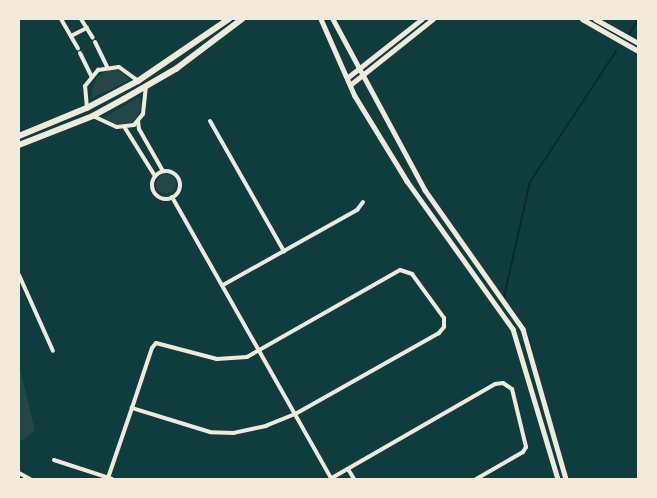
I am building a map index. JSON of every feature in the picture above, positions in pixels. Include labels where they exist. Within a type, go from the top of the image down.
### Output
[{"type":"main road","points":[[19,136],[87,108],[138,81],[229,19]]},
{"type":"main road","points":[[19,145],[94,116],[205,49],[242,19]]},
{"type":"main road","points":[[582,19],[638,51]]},
{"type":"main road","points":[[595,19],[638,43]]},
{"type":"street","points":[[61,19],[91,76]]},
{"type":"street","points":[[81,19],[107,67]]},
{"type":"street","points":[[321,19],[350,85],[407,180],[516,336],[558,479]]},
{"type":"street","points":[[333,19],[425,190],[523,329],[566,479]]},
{"type":"street","points":[[347,78],[422,19]]},
{"type":"street","points":[[350,85],[433,19]]},
{"type":"street","points":[[71,36],[87,28]]},
{"type":"street","points":[[87,108],[85,86],[91,76],[107,67],[119,67],[138,81]]},
{"type":"street","points":[[94,116],[106,124],[125,128],[138,122],[143,114],[146,86]]},
{"type":"street","points":[[138,122],[146,141],[163,171]]},
{"type":"street","points":[[210,122],[284,251]]},
{"type":"street","points":[[125,128],[138,145],[155,176]]},
{"type":"street","points":[[138,145],[146,141]]},
{"type":"street","points":[[163,171],[172,172],[178,178],[178,191],[172,197],[162,198],[155,193],[152,184],[155,176],[163,171]]},
{"type":"street","points":[[172,197],[259,349],[330,479],[495,384],[503,384],[512,389],[526,447],[523,452],[476,479]]},
{"type":"street","points":[[223,285],[357,210],[363,202]]},
{"type":"street","points":[[54,460],[110,479],[132,408],[156,342],[224,360],[247,356],[400,270],[412,274],[442,316],[444,324],[439,333],[295,414],[255,429],[222,433],[187,427],[132,408]]},
{"type":"street","points":[[19,275],[53,351]]},
{"type":"street","points":[[507,322],[523,329]]},
{"type":"street","points":[[516,336],[523,329]]},
{"type":"street","points":[[348,469],[354,479]]},
{"type":"street","points":[[19,473],[30,479]]},
{"type":"shaded area","points":[[108,70],[118,70],[130,80],[92,98],[92,89],[97,77]]},
{"type":"shaded area","points":[[139,97],[142,107],[134,122],[116,125],[104,118]]},
{"type":"shaded area","points":[[166,174],[173,177],[176,184],[173,191],[166,194],[159,191],[156,184],[159,177]]},
{"type":"shaded area","points":[[19,365],[35,431],[19,442]]},
{"type":"waterway","points":[[629,34],[638,20]]},
{"type":"waterway","points":[[504,297],[530,182],[616,51]]}]
